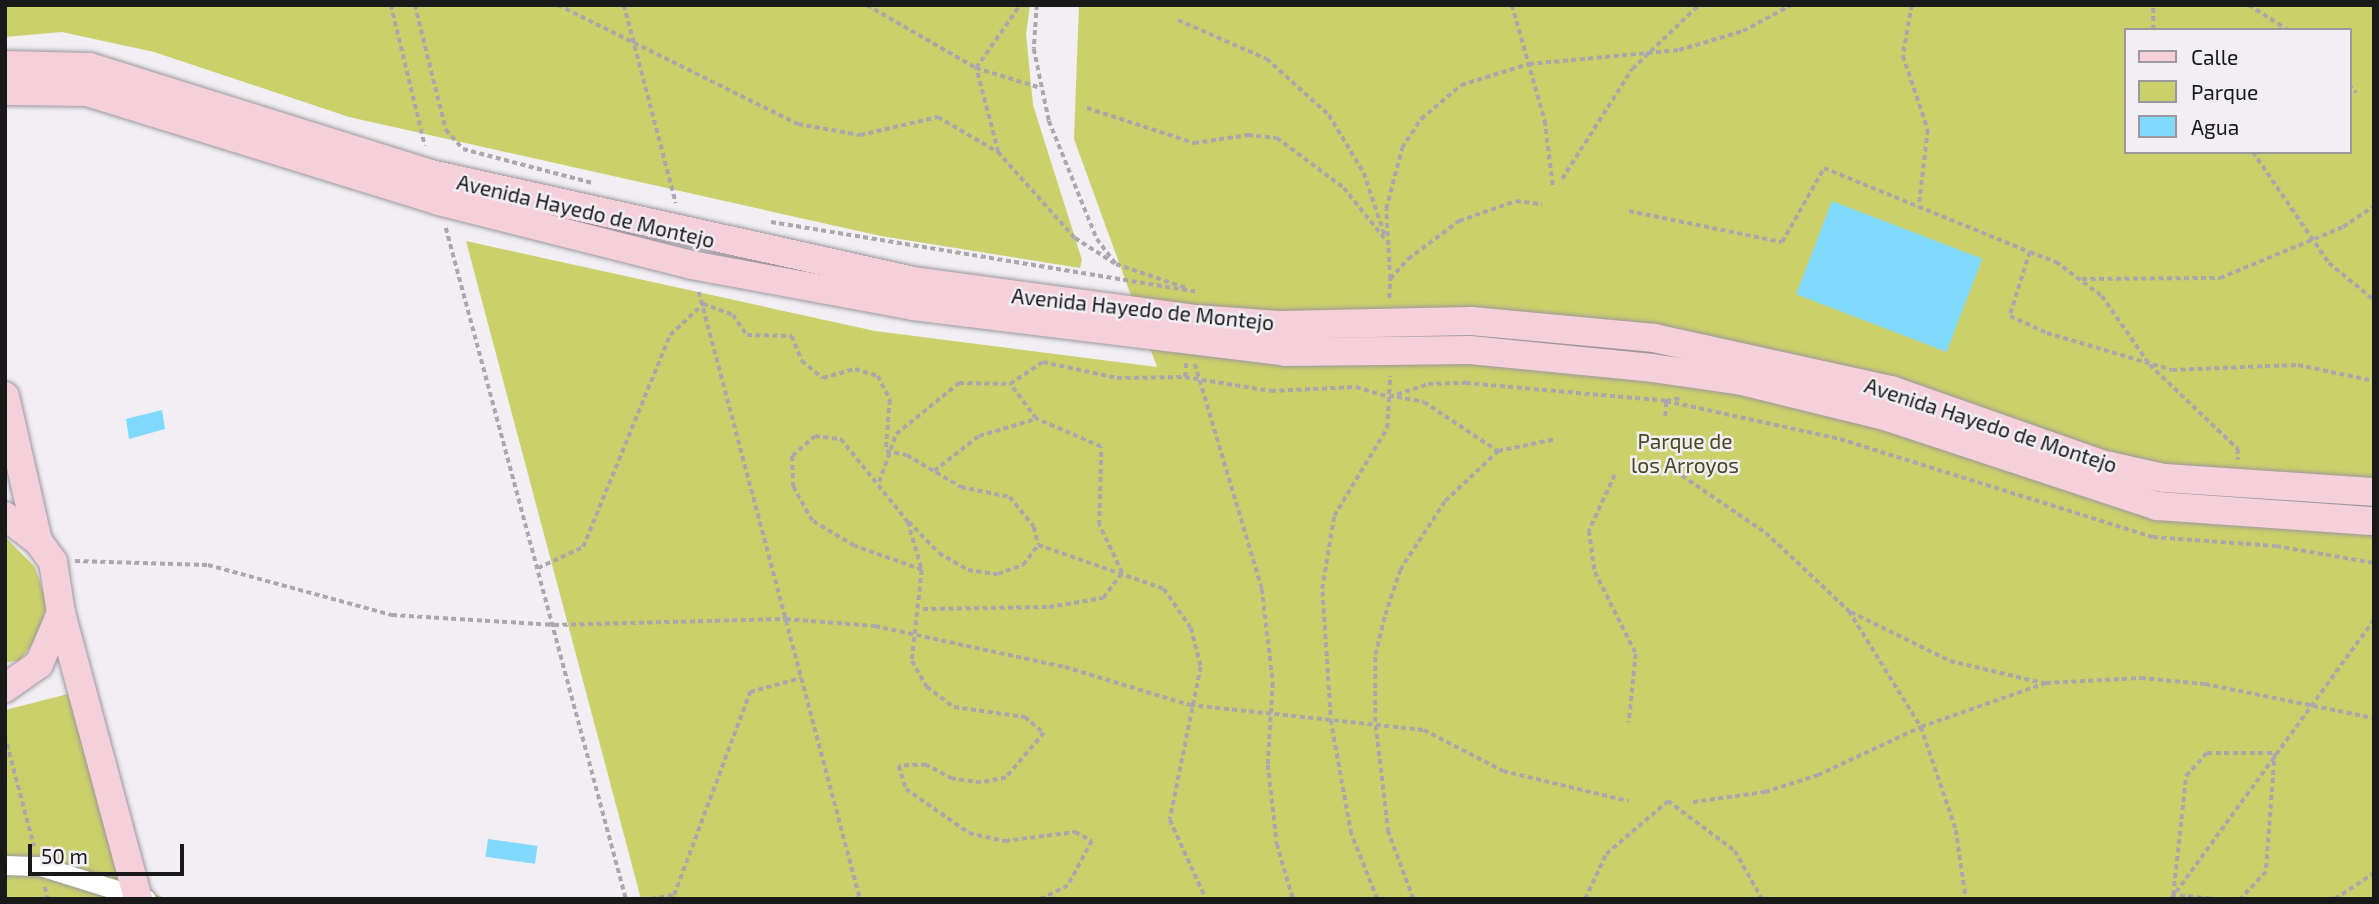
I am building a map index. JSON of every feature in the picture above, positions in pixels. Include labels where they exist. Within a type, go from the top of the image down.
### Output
[{"type":"street","name":"Avenida Hayedo de Montejo","points":[[5,65],[90,66],[389,173],[432,174],[684,235],[914,281],[1153,314],[1390,337],[1558,326],[1740,353],[1917,397],[2102,464],[2238,486],[2374,492]]},
{"type":"street","points":[[5,91],[87,92],[389,173],[439,201],[692,265],[913,306],[1146,339],[1285,352],[1390,337],[1557,356],[1742,382],[1885,416],[2157,506],[2374,521]]},
{"type":"street","points":[[5,396],[61,613],[141,898]]},
{"type":"street","points":[[5,516],[46,551]]},
{"type":"street","points":[[5,688],[39,664],[61,613]]},
{"type":"street","points":[[5,864],[40,866],[141,898]]},
{"type":"path","points":[[391,5],[432,174]]},
{"type":"path","points":[[415,5],[446,130],[463,149],[596,184]]},
{"type":"path","points":[[558,5],[798,124],[860,135],[938,117],[999,152],[1075,238],[1116,264],[1198,292],[756,219]]},
{"type":"path","points":[[624,5],[684,235]]},
{"type":"path","points":[[867,5],[976,68],[1042,88]]},
{"type":"path","points":[[976,68],[1020,5]]},
{"type":"path","points":[[1037,5],[1034,48],[1049,121],[1097,239],[1116,264]]},
{"type":"path","points":[[1512,5],[1529,64],[1553,186]]},
{"type":"path","points":[[1562,179],[1604,105],[1646,54],[1699,5]]},
{"type":"path","points":[[1377,899],[1351,834],[1322,660],[1326,546],[1349,486],[1379,448],[1388,397],[1390,279],[1387,242],[1391,182],[1402,148],[1421,119],[1461,85],[1529,64],[1646,54],[1744,31],[1791,5]]},
{"type":"path","points":[[1912,5],[1903,56],[1928,130],[1919,207]]},
{"type":"path","points":[[2153,5],[2153,28]]},
{"type":"path","points":[[2249,5],[2285,28]]},
{"type":"path","points":[[1178,20],[1267,59],[1329,115],[1364,173],[1387,242]]},
{"type":"path","points":[[976,68],[999,152]]},
{"type":"path","points":[[2351,87],[2357,93]]},
{"type":"path","points":[[1087,108],[1194,143],[1248,135],[1277,138],[1344,188],[1387,242]]},
{"type":"path","points":[[2254,154],[2312,241],[2374,300]]},
{"type":"path","points":[[1629,211],[1782,242],[1824,169],[2030,252],[2081,279],[2114,308],[2150,365],[2238,449],[2238,486]]},
{"type":"path","points":[[439,201],[626,899]]},
{"type":"path","points":[[663,201],[689,207]]},
{"type":"path","points":[[1390,279],[1459,221],[1516,201],[1542,204]]},
{"type":"path","points":[[2081,279],[2220,278],[2312,241],[2374,206]]},
{"type":"path","points":[[2030,252],[2010,316],[2102,354],[2172,370],[2298,365],[2374,381]]},
{"type":"path","points":[[692,265],[860,899]]},
{"type":"path","points":[[538,568],[583,547],[670,335],[703,304]]},
{"type":"path","points":[[703,304],[733,315],[747,335],[792,336],[802,361],[823,378],[856,369],[878,376],[890,400],[886,452],[878,483]]},
{"type":"path","points":[[886,452],[896,434],[959,383],[1010,384],[1043,362],[1117,377],[1195,378],[1271,391],[1356,387],[1388,397],[1424,401],[1498,451]]},
{"type":"path","points":[[1195,378],[1262,589],[1272,718],[1268,765],[1277,844],[1293,899]]},
{"type":"path","points":[[1388,397],[1428,384],[1466,383],[1666,401],[1840,439],[2153,537],[2276,546],[2374,563]]},
{"type":"path","points":[[1010,384],[1037,419],[1101,447],[1099,525],[1122,573]]},
{"type":"path","points":[[934,471],[979,436],[1037,419]]},
{"type":"path","points":[[886,452],[934,471],[961,486],[1010,497],[1034,527],[1038,545],[1023,565],[999,574],[968,570],[939,553],[908,522],[841,439],[815,436],[792,456],[793,487],[812,521],[853,546],[922,570]]},
{"type":"path","points":[[1413,899],[1388,832],[1375,722],[1375,655],[1401,570],[1445,501],[1498,451],[1556,439]]},
{"type":"path","points":[[1675,471],[1766,533],[1849,611],[1921,727],[1956,831],[1966,899]]},
{"type":"path","points":[[1615,475],[1589,531],[1595,572],[1636,654],[1629,723]]},
{"type":"path","points":[[908,522],[922,570],[923,608],[912,661],[927,688],[954,707],[1025,717],[1044,733],[1006,778],[981,783],[952,779],[926,765],[899,766],[906,789],[969,833],[1005,841],[1075,832],[1093,841],[1068,886],[1041,899]]},
{"type":"path","points":[[1038,545],[1164,589],[1191,628],[1201,667],[1190,705],[1170,820],[1206,899]]},
{"type":"path","points":[[46,551],[208,565],[392,615],[554,625],[786,619],[918,635],[1065,667],[1190,705],[1272,718],[1331,724],[1375,722],[1424,730],[1503,771],[1628,801]]},
{"type":"path","points":[[923,608],[1076,602],[1102,597],[1122,573]]},
{"type":"path","points":[[1849,611],[1951,661],[2046,683],[2141,678],[2313,702],[2374,718]]},
{"type":"path","points":[[2172,897],[2374,620]]},
{"type":"path","points":[[651,899],[674,895],[750,692],[801,678]]},
{"type":"path","points":[[1693,802],[1765,792],[1818,775],[1921,727],[2046,683]]},
{"type":"path","points":[[5,736],[48,899]]},
{"type":"path","points":[[2172,897],[2186,776],[2193,763],[2222,750],[2275,753]]},
{"type":"path","points":[[2241,899],[2266,872],[2275,753]]},
{"type":"path","points":[[1585,899],[1606,855],[1668,801],[1735,851],[1762,899]]},
{"type":"path","points":[[2335,899],[2374,873]]},
{"type":"path","points":[[2172,897],[2210,899]]},
{"type":"path","points":[[2022,899],[2076,899]]},
{"type":"green space","points":[[5,5],[1030,5],[1026,34],[1033,105],[1082,260],[1080,268],[881,236],[349,117],[154,52],[62,32],[5,37]]},
{"type":"green space","name":"Parque de los Arroyos","points":[[1079,5],[2374,5],[2374,899],[641,899],[466,241],[875,331],[1157,367],[1074,139]]},
{"type":"green space","points":[[5,537],[35,567],[47,603],[38,637],[20,660],[5,663]]},
{"type":"green space","points":[[72,693],[120,877],[166,899],[5,899],[5,710]]},
{"type":"water","points":[[1832,201],[1982,259],[1946,352],[1796,294]]},
{"type":"water","points":[[162,410],[165,429],[129,439],[126,419]]},
{"type":"water","points":[[488,839],[538,846],[535,864],[485,857]]}]
